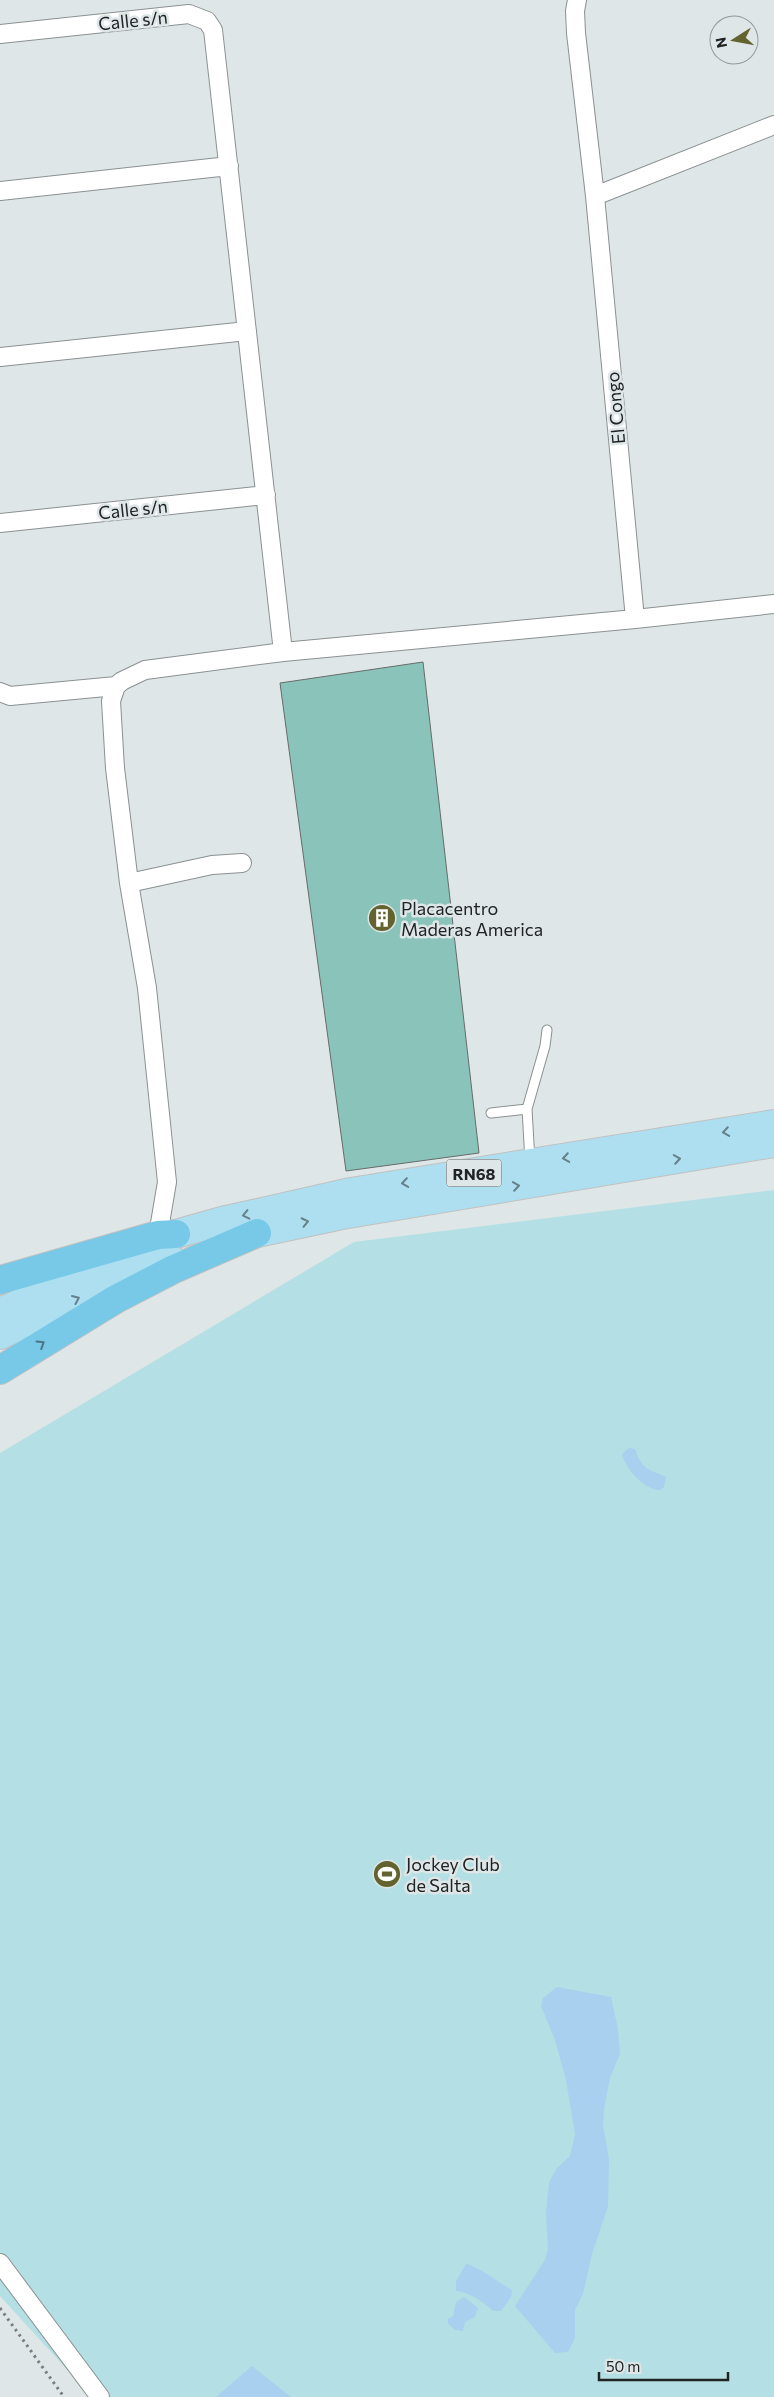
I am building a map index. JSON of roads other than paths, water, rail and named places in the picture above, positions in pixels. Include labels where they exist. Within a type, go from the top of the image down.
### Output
[{"type":"highway","name":"RN68","points":[[0,1370],[116,1299],[174,1269],[257,1233]]},
{"type":"highway","name":"RN68","points":[[0,1280],[167,1235]]},
{"type":"main road","name":"RN68","points":[[0,1312],[167,1235],[222,1221],[342,1194],[774,1124]]},
{"type":"main road","name":"RN68","points":[[0,1335],[129,1276],[257,1233],[342,1215],[774,1143]]},
{"type":"street","name":"El Congo","points":[[577,0],[575,10],[576,33],[595,196],[635,619]]},
{"type":"street","name":"Calle s/n","points":[[0,34],[189,14],[199,16],[207,21],[213,30],[283,652]]},
{"type":"street","points":[[595,196],[774,125]]},
{"type":"street","points":[[0,190],[229,166]]},
{"type":"street","points":[[0,356],[247,331]]},
{"type":"street","name":"Calle s/n","points":[[0,523],[266,495]]},
{"type":"street","points":[[167,1235],[167,1182],[147,988],[129,883],[115,768],[111,701],[116,686],[145,670],[283,652],[774,604]]},
{"type":"street","points":[[0,692],[10,696],[116,686]]},
{"type":"street","points":[[129,883],[212,865],[242,863]]},
{"type":"street","points":[[0,2263],[100,2397]]},
{"type":"lane","points":[[530,1164],[527,1109],[545,1046],[547,1030]]},
{"type":"lane","points":[[491,1113],[527,1109]]},
{"type":"place","name":"Placacentro Maderas America","points":[[382,918]]},
{"type":"place","name":"Jockey Club de Salta","points":[[387,1874]]}]
